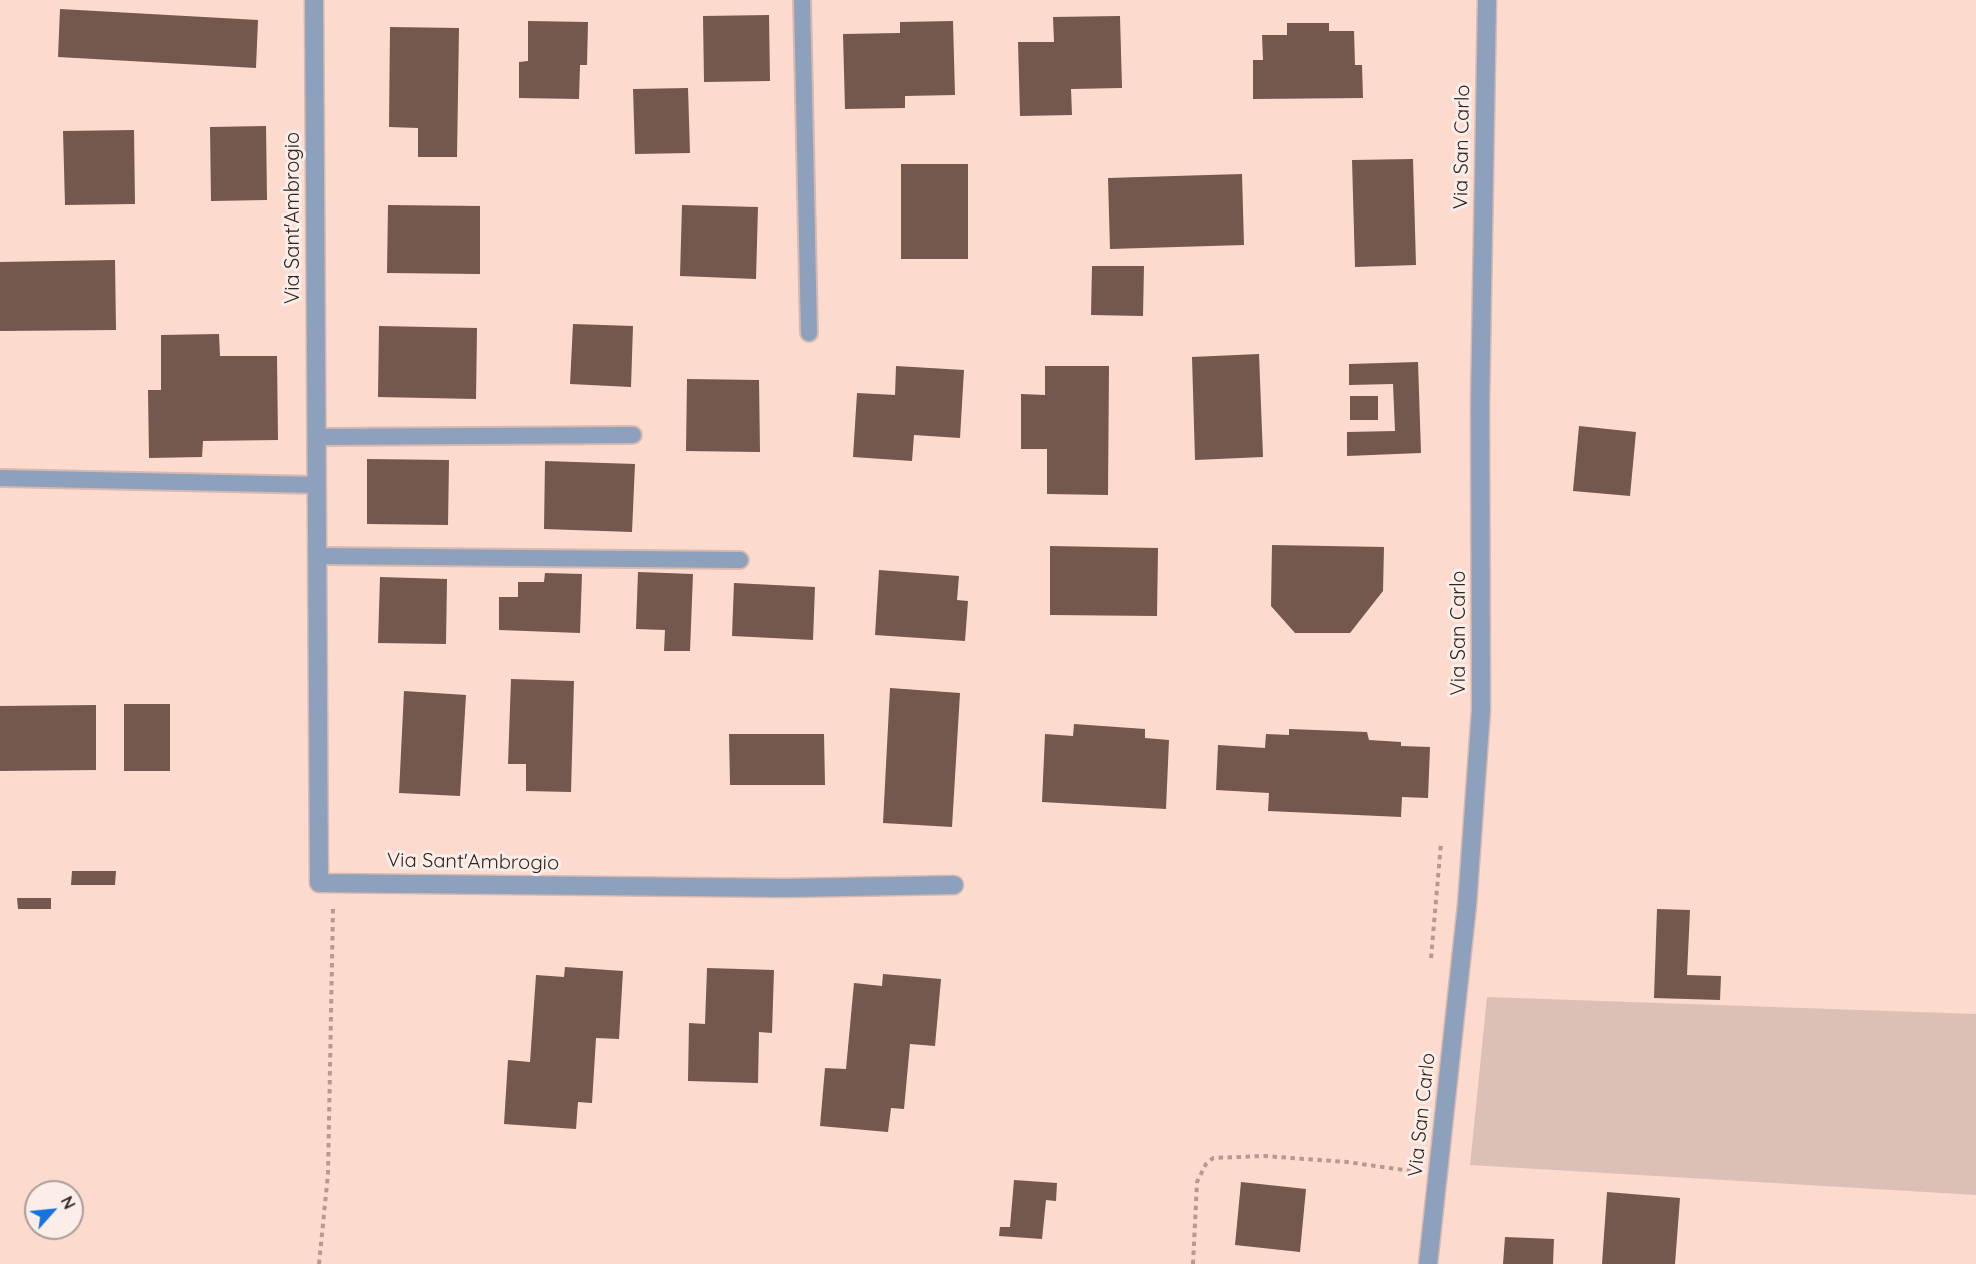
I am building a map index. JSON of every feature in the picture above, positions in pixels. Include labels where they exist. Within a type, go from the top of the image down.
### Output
[{"type":"street","name":"Via Sant'Ambrogio","points":[[314,0],[319,884],[786,888],[954,885]]},
{"type":"street","name":"Via San Carlo","points":[[1428,1264],[1468,895],[1481,692],[1480,406],[1487,0]]},
{"type":"lane","points":[[802,0],[809,333]]},
{"type":"lane","points":[[317,436],[633,435]]},
{"type":"lane","points":[[0,478],[317,485]]},
{"type":"lane","points":[[317,556],[740,560]]},
{"type":"path","points":[[1430,969],[1442,840]]},
{"type":"path","points":[[320,1264],[328,1174],[334,884]]},
{"type":"path","points":[[1193,1264],[1197,1182],[1206,1164],[1213,1158],[1264,1156],[1347,1162],[1438,1175]]},
{"type":"path","points":[[1412,1183],[1414,1160]]},
{"type":"shaded area","points":[[1487,997],[1976,1014],[1976,1195],[1470,1165]]},
{"type":"building","points":[[60,9],[258,20],[256,68],[58,57]]},
{"type":"building","points":[[769,15],[770,81],[704,82],[703,16]]},
{"type":"building","points":[[1120,16],[1122,88],[1071,89],[1072,115],[1020,116],[1018,42],[1054,42],[1053,17]]},
{"type":"building","points":[[528,21],[588,22],[587,65],[580,65],[579,99],[519,98],[519,62],[528,61]]},
{"type":"building","points":[[953,21],[955,95],[905,96],[905,108],[845,109],[843,34],[900,33],[900,22]]},
{"type":"building","points":[[1287,23],[1329,23],[1329,31],[1354,31],[1355,65],[1362,65],[1363,98],[1253,99],[1253,60],[1263,60],[1262,35],[1287,35]]},
{"type":"building","points":[[390,27],[459,28],[457,157],[418,157],[418,128],[389,127]]},
{"type":"building","points":[[688,88],[690,153],[635,154],[633,89]]},
{"type":"building","points":[[266,126],[267,200],[211,201],[210,127]]},
{"type":"building","points":[[134,130],[135,204],[65,205],[63,131]]},
{"type":"building","points":[[1413,159],[1416,265],[1355,267],[1352,160]]},
{"type":"building","points":[[901,164],[968,164],[968,259],[901,259]]},
{"type":"building","points":[[1242,174],[1244,245],[1110,249],[1108,178]]},
{"type":"building","points":[[388,205],[480,206],[480,274],[387,273]]},
{"type":"building","points":[[682,205],[758,207],[756,279],[680,276]]},
{"type":"building","points":[[115,260],[116,330],[0,331],[0,262]]},
{"type":"building","points":[[1092,266],[1144,266],[1143,316],[1091,315]]},
{"type":"building","points":[[573,324],[633,326],[631,387],[570,384]]},
{"type":"building","points":[[379,326],[477,328],[476,399],[378,397]]},
{"type":"building","points":[[219,334],[220,356],[277,356],[278,440],[203,441],[202,457],[149,458],[148,390],[161,390],[161,335]]},
{"type":"building","points":[[1259,354],[1263,457],[1195,460],[1192,357]]},
{"type":"building","points":[[1418,362],[1421,453],[1347,456],[1347,432],[1395,431],[1393,384],[1349,385],[1349,364]]},
{"type":"building","points":[[896,366],[964,370],[960,438],[914,435],[912,461],[853,457],[857,393],[895,395]]},
{"type":"building","points":[[1045,366],[1109,366],[1108,495],[1047,494],[1047,449],[1021,449],[1021,394],[1045,395]]},
{"type":"building","points":[[687,379],[759,380],[760,452],[686,451]]},
{"type":"building","points":[[1350,396],[1378,396],[1378,420],[1350,420]]},
{"type":"building","points":[[1579,426],[1636,432],[1630,496],[1573,491]]},
{"type":"building","points":[[367,459],[449,460],[448,525],[367,524]]},
{"type":"building","points":[[545,461],[635,464],[632,532],[544,529]]},
{"type":"building","points":[[1272,545],[1384,547],[1383,591],[1350,633],[1295,633],[1271,606]]},
{"type":"building","points":[[1050,546],[1158,548],[1157,616],[1050,615]]},
{"type":"building","points":[[879,570],[959,576],[957,600],[968,601],[965,641],[875,635]]},
{"type":"building","points":[[638,572],[693,574],[690,651],[664,651],[665,630],[636,629]]},
{"type":"building","points":[[545,573],[582,574],[580,633],[499,630],[499,597],[518,597],[518,582],[544,582]]},
{"type":"building","points":[[380,577],[447,579],[446,644],[378,643]]},
{"type":"building","points":[[734,583],[815,587],[813,640],[732,636]]},
{"type":"building","points":[[511,679],[574,681],[571,792],[526,791],[526,764],[508,764]]},
{"type":"building","points":[[890,688],[960,693],[952,827],[883,823]]},
{"type":"building","points":[[404,691],[466,695],[460,796],[399,793]]},
{"type":"building","points":[[124,704],[170,704],[170,771],[124,771]]},
{"type":"building","points":[[96,705],[96,770],[0,771],[0,706]]},
{"type":"building","points":[[1074,724],[1145,729],[1145,738],[1169,740],[1166,809],[1042,802],[1045,734],[1073,736]]},
{"type":"building","points":[[1289,729],[1367,732],[1369,740],[1401,742],[1401,746],[1430,747],[1428,798],[1402,797],[1401,817],[1268,811],[1269,793],[1216,790],[1218,745],[1265,748],[1266,734],[1289,735]]},
{"type":"building","points":[[729,734],[824,734],[825,785],[730,785]]},
{"type":"building","points":[[72,871],[116,871],[115,885],[71,885]]},
{"type":"building","points":[[17,898],[51,898],[51,909],[18,909]]},
{"type":"building","points":[[1657,909],[1690,910],[1687,975],[1721,976],[1720,1000],[1654,998]]},
{"type":"building","points":[[565,967],[623,971],[619,1039],[596,1038],[592,1103],[578,1102],[576,1129],[504,1124],[508,1060],[530,1062],[536,975],[564,977]]},
{"type":"building","points":[[707,968],[774,970],[772,1033],[759,1032],[758,1083],[688,1081],[689,1023],[705,1024]]},
{"type":"building","points":[[883,974],[941,979],[935,1046],[910,1044],[904,1109],[891,1108],[888,1132],[820,1126],[825,1068],[846,1069],[854,983],[882,986]]},
{"type":"building","points":[[1014,1180],[1057,1183],[1056,1201],[1046,1200],[1042,1239],[999,1236],[1000,1227],[1010,1227]]},
{"type":"building","points":[[1241,1182],[1306,1189],[1300,1252],[1235,1245]]},
{"type":"building","points":[[1607,1192],[1680,1198],[1675,1264],[1602,1264]]},
{"type":"building","points":[[1505,1237],[1554,1239],[1553,1264],[1503,1264]]}]
